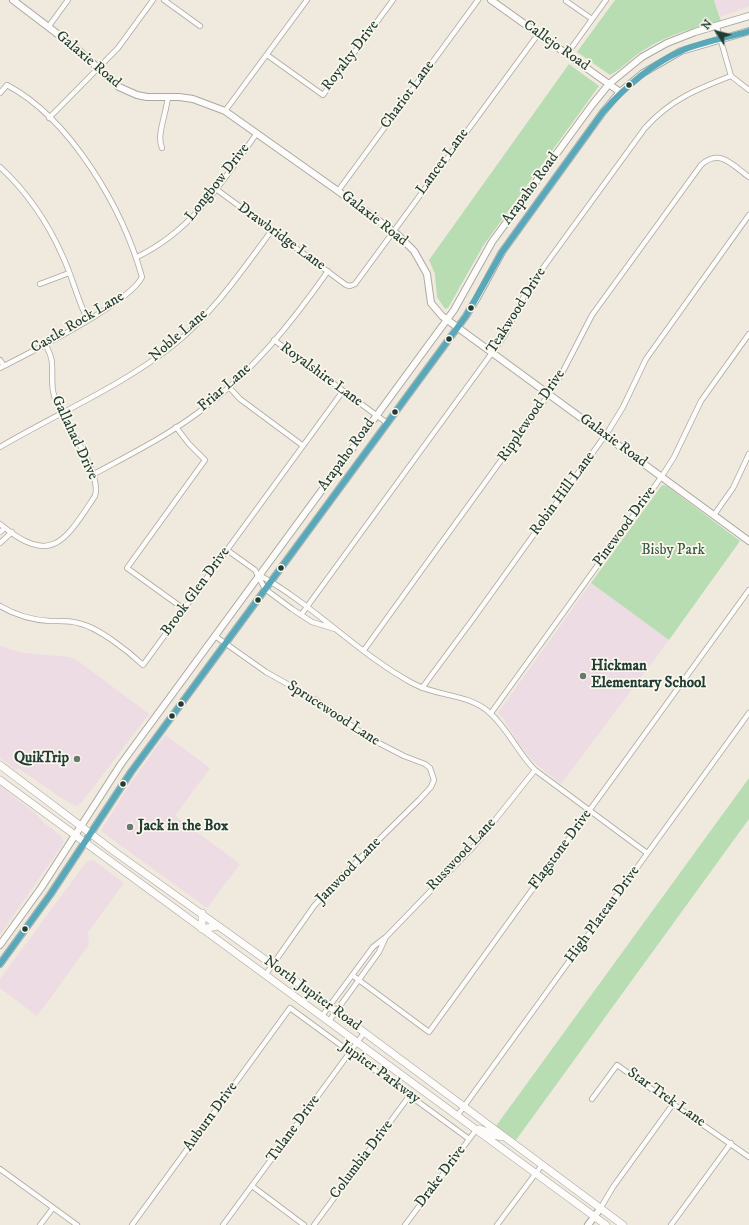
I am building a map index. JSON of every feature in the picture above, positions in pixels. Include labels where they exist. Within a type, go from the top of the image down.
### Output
[{"type":"main road","name":"Galaxie Road","points":[[13,0],[80,51],[119,88],[132,94],[147,97],[168,96],[193,99],[225,112],[338,191],[407,244],[421,261],[427,274],[431,303],[438,312],[749,541]]},
{"type":"main road","name":"Callejo Road","points":[[491,0],[620,92]]},
{"type":"main road","name":"Arapaho Road","points":[[0,945],[41,888],[120,764],[156,717],[376,415],[448,320],[466,292],[492,242],[592,105],[609,84],[621,73],[651,51],[688,34],[717,27],[749,16]]},
{"type":"main road","name":"Arapaho Road","points":[[0,964],[91,834],[131,772],[458,327],[477,298],[502,252],[603,112],[620,92],[643,72],[663,60],[691,48],[749,32]]},
{"type":"main road","points":[[156,717],[166,724]]},
{"type":"main road","name":"North Jupiter Road","points":[[0,765],[91,834],[329,1006],[623,1225]]},
{"type":"main road","points":[[12,788],[18,778]]},
{"type":"main road","name":"North Jupiter Road","points":[[0,780],[84,843],[266,974],[600,1222]]},
{"type":"main road","points":[[154,893],[161,884]]},
{"type":"main road","points":[[202,913],[202,929],[218,926]]},
{"type":"main road","points":[[5,938],[16,942]]},
{"type":"main road","points":[[476,1130],[481,1129],[494,1135],[504,1137]]},
{"type":"main road","points":[[588,1225],[600,1222],[600,1208]]},
{"type":"street","points":[[49,26],[68,0]]},
{"type":"street","points":[[49,118],[118,48],[153,0]]},
{"type":"street","points":[[164,0],[200,26]]},
{"type":"street","points":[[225,112],[307,0]]},
{"type":"street","name":"Royalty Drive","points":[[267,55],[323,95],[393,0]]},
{"type":"street","name":"Chariot Lane","points":[[338,191],[478,0]]},
{"type":"street","points":[[567,54],[606,0]]},
{"type":"street","points":[[566,1],[592,19]]},
{"type":"street","points":[[717,27],[731,76],[749,90]]},
{"type":"street","name":"Lancer Lane","points":[[346,285],[350,286],[358,282],[539,33]]},
{"type":"street","name":"Teakwood Drive","points":[[301,615],[505,335],[527,290],[645,128],[665,109],[692,91],[731,76]]},
{"type":"street","name":"Castle Rock Lane","points":[[0,93],[7,85],[30,100],[75,146],[103,185],[119,215],[137,257],[142,278],[117,301],[88,320],[2,367]]},
{"type":"street","points":[[162,148],[159,141],[167,110],[168,96]]},
{"type":"street","name":"Longbow Drive","points":[[137,257],[157,247],[180,230],[201,210],[257,133]]},
{"type":"street","name":"Ripplewood Drive","points":[[364,650],[549,394],[561,375],[592,315],[701,165],[713,157],[719,157],[749,177]]},
{"type":"street","points":[[0,167],[19,186],[44,220],[64,258],[78,303],[88,320]]},
{"type":"street","name":"Drawbridge Lane","points":[[216,190],[346,285]]},
{"type":"street","name":"Robin Hill Lane","points":[[422,688],[474,619],[605,435],[623,407],[646,359],[749,215]]},
{"type":"street","name":"Noble Lane","points":[[0,447],[62,414],[129,375],[171,347],[199,321],[224,294],[272,230]]},
{"type":"street","name":"Friar Lane","points":[[94,474],[176,427],[229,387],[253,365],[296,314],[328,271]]},
{"type":"street","points":[[40,284],[69,273]]},
{"type":"street","name":"Pinewood Drive","points":[[490,713],[662,476],[701,401],[749,334]]},
{"type":"street","name":"Royalshire Lane","points":[[274,340],[387,423]]},
{"type":"street","name":"Gallahad Drive","points":[[0,524],[36,545],[52,545],[64,539],[95,496],[96,490],[94,474],[62,414],[53,393],[52,359],[45,344]]},
{"type":"street","points":[[0,360],[2,367]]},
{"type":"street","points":[[229,387],[240,399],[302,445]]},
{"type":"street","name":"Brook Glen Drive","points":[[0,606],[9,611],[34,619],[69,621],[89,627],[99,632],[142,665],[342,391]]},
{"type":"street","points":[[176,427],[189,444],[205,460],[127,568],[184,609]]},
{"type":"street","points":[[714,515],[733,488],[749,454]]},
{"type":"street","points":[[0,532],[5,528]]},
{"type":"street","points":[[0,543],[12,532]]},
{"type":"street","points":[[227,550],[255,570],[259,575],[265,589],[312,622],[335,629]]},
{"type":"street","points":[[259,575],[307,607],[392,671],[422,688],[460,697],[475,703],[490,713],[535,770],[647,853]]},
{"type":"street","name":"Flagstone Drive","points":[[352,975],[429,1032],[749,590]]},
{"type":"street","name":"Sprucewood Lane","points":[[215,636],[266,672],[314,699],[369,738],[392,751],[425,764],[433,773]]},
{"type":"street","name":"High Plateau Drive","points":[[457,1116],[749,713]]},
{"type":"street","name":"Russwood Lane","points":[[322,1016],[373,947],[386,937],[475,845],[535,770]]},
{"type":"street","name":"Janwood Lane","points":[[266,974],[314,906],[431,787],[434,780],[433,773]]},
{"type":"street","name":"Russwood Lane","points":[[329,1021],[379,952],[386,937]]},
{"type":"street","name":"Jupiter Parkway","points":[[290,1008],[469,1139]]},
{"type":"street","name":"Auburn Drive","points":[[132,1225],[290,1008]]},
{"type":"street","name":"Tulane Drive","points":[[223,1225],[364,1033]]},
{"type":"street","name":"Star Trek Lane","points":[[592,1099],[617,1065],[749,1157]]},
{"type":"street","name":"Columbia Drive","points":[[314,1225],[410,1096]]},
{"type":"street","points":[[600,1208],[613,1186],[674,1104]]},
{"type":"street","name":"Drake Drive","points":[[405,1225],[476,1130]]},
{"type":"street","points":[[670,1225],[731,1143]]},
{"type":"street","points":[[497,1225],[542,1165]]},
{"type":"street","points":[[0,1169],[77,1225]]},
{"type":"street","points":[[252,1186],[304,1225]]},
{"type":"street","points":[[40,1225],[53,1208]]},
{"type":"shaded area","points":[[714,0],[749,0],[749,6],[721,17]]},
{"type":"shaded area","name":"Hickman Elementary School","points":[[591,583],[669,640],[561,784],[536,764],[518,743],[504,719],[498,713]]},
{"type":"shaded area","points":[[0,646],[23,653],[69,657],[78,661],[149,714],[82,802],[76,806],[63,799],[18,768],[16,770],[0,758]]},
{"type":"shaded area","points":[[165,735],[210,768],[175,816],[240,864],[207,908],[101,831],[126,790]]},
{"type":"shaded area","points":[[0,786],[35,813],[43,822],[61,836],[64,842],[0,935]]},
{"type":"shaded area","points":[[93,860],[124,883],[88,932],[89,945],[37,1016],[0,988],[0,979],[87,861]]},
{"type":"green space","points":[[615,0],[714,0],[721,21],[692,28],[656,43],[642,51],[610,75],[577,52]]},
{"type":"green space","points":[[569,64],[599,86],[483,246],[448,308],[445,309],[437,297],[435,274],[429,260]]},
{"type":"green space","name":"Bisby Park","points":[[662,485],[667,486],[740,541],[669,640],[591,583]]},
{"type":"green space","points":[[749,778],[749,819],[516,1140],[496,1126]]},
{"type":"transit line","points":[[0,964],[50,895],[131,772],[466,316],[502,252],[603,112],[639,77],[659,63],[681,51],[697,45],[749,31]]},
{"type":"place","name":"Hickman Elementary School","points":[[583,676]]},
{"type":"place","name":"QuikTrip","points":[[77,759]]},
{"type":"place","name":"Jack in the Box","points":[[130,827]]}]
